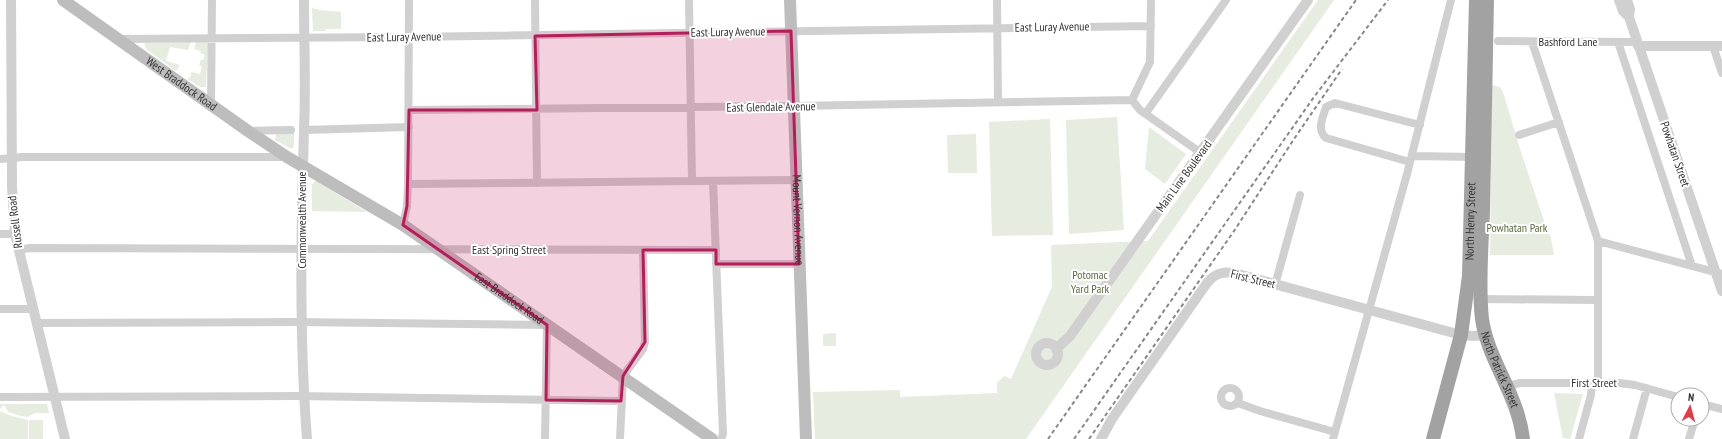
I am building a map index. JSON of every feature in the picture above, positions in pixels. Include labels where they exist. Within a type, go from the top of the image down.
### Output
[{"type":"highway","points":[[1466,0],[1473,64]]},
{"type":"highway","name":"North Henry Street","points":[[1476,0],[1473,64],[1478,157],[1481,299]]},
{"type":"highway","name":"North Henry Street","points":[[1433,439],[1461,335],[1469,276],[1478,157],[1487,0]]},
{"type":"highway","name":"North Patrick Street","points":[[1481,299],[1485,335],[1519,414],[1523,439]]},
{"type":"main road","name":"West Braddock Road","points":[[63,0],[211,106],[287,157],[302,165]]},
{"type":"main road","name":"Mount Vernon Avenue","points":[[790,0],[806,439]]},
{"type":"main road","name":"East Braddock Road","points":[[302,165],[403,225],[547,326],[622,376],[698,435],[712,439]]},
{"type":"street","name":"Russell Road","points":[[11,0],[11,159],[15,234],[32,309],[65,439]]},
{"type":"street","points":[[211,106],[212,0]]},
{"type":"street","name":"Commonwealth Avenue","points":[[304,0],[304,130],[302,165],[301,322],[307,439]]},
{"type":"street","points":[[403,225],[407,206],[408,184],[409,0]]},
{"type":"street","points":[[535,0],[537,183]]},
{"type":"street","points":[[689,0],[692,181]]},
{"type":"street","points":[[996,0],[998,103]]},
{"type":"street","points":[[1151,0],[1150,62],[1133,98],[1146,114],[1201,153]]},
{"type":"street","points":[[1146,114],[1226,0]]},
{"type":"street","points":[[1238,403],[1245,407],[1334,436],[1411,159],[1448,10],[1452,0]]},
{"type":"street","name":"Powhatan Street","points":[[1619,0],[1623,10],[1629,17],[1719,274],[1722,291]]},
{"type":"street","name":"Powhatan Street","points":[[1627,0],[1630,9],[1629,17]]},
{"type":"street","name":"Main Line Boulevard","points":[[1056,349],[1070,336],[1201,153],[1303,2]]},
{"type":"street","name":"East Luray Avenue","points":[[117,39],[536,36],[1151,26]]},
{"type":"street","name":"Bashford Lane","points":[[1498,41],[1618,42],[1718,46]]},
{"type":"street","points":[[1532,42],[1598,241],[1595,383],[1579,439]]},
{"type":"street","name":"Powhatan Street","points":[[1618,42],[1692,266]]},
{"type":"street","points":[[1718,46],[1722,73]]},
{"type":"street","name":"East Glendale Avenue","points":[[409,110],[537,110],[998,103],[1133,98]]},
{"type":"street","points":[[1420,125],[1335,103],[1326,106],[1320,129],[1326,138],[1411,159],[1478,157]]},
{"type":"street","points":[[1519,135],[1558,122]]},
{"type":"street","points":[[304,130],[409,127]]},
{"type":"street","points":[[248,131],[291,130]]},
{"type":"street","points":[[0,160],[287,157]]},
{"type":"street","points":[[408,184],[797,180]]},
{"type":"street","points":[[713,181],[723,434],[720,439]]},
{"type":"street","points":[[1274,285],[1300,195]]},
{"type":"street","points":[[0,234],[15,234]]},
{"type":"street","points":[[1598,241],[1719,274]]},
{"type":"street","name":"East Spring Street","points":[[18,250],[30,248],[716,250]]},
{"type":"street","points":[[620,439],[622,376],[643,349],[645,342],[642,250]]},
{"type":"street","points":[[716,264],[799,264]]},
{"type":"street","name":"First Street","points":[[1101,439],[1112,420],[1213,277],[1221,273],[1229,273],[1461,335],[1485,335]]},
{"type":"street","points":[[1481,299],[1597,300]]},
{"type":"street","points":[[0,309],[32,309]]},
{"type":"street","points":[[36,323],[301,322],[547,326],[545,439]]},
{"type":"street","name":"First Street","points":[[1508,386],[1520,383],[1619,383],[1635,385],[1670,395]]},
{"type":"street","points":[[1633,439],[1647,388]]},
{"type":"street","points":[[0,397],[304,396],[621,401]]},
{"type":"street","points":[[1710,406],[1722,409]]},
{"type":"street","points":[[1689,439],[1693,427]]},
{"type":"highlighted area","points":[[791,31],[799,264],[716,264],[716,250],[643,250],[645,342],[623,376],[621,401],[546,400],[547,325],[403,225],[407,206],[409,110],[537,110],[535,36]]},
{"type":"green space","name":"Potomac Yard Park","points":[[1318,0],[1334,0],[1026,439],[815,439],[813,392],[900,390],[900,397],[997,393],[997,383],[1004,376],[1011,379],[1052,287],[1051,245],[1148,241]]},
{"type":"green space","points":[[312,8],[341,12],[341,29],[313,31]]},
{"type":"green space","points":[[191,42],[188,50],[170,47],[166,61],[180,65],[176,71],[146,49],[144,45],[145,43]]},
{"type":"green space","points":[[196,42],[207,42],[208,44],[206,87],[200,87],[187,79],[191,76],[191,72],[200,74],[202,66],[199,65],[205,55],[200,53],[201,51],[194,49]]},
{"type":"green space","name":"Powhatan Park","points":[[1492,85],[1500,87],[1503,92],[1521,152],[1551,238],[1554,255],[1490,255]]},
{"type":"green space","points":[[1117,117],[1124,230],[1069,234],[1066,120]]},
{"type":"green space","points":[[1050,119],[1053,235],[992,236],[989,122]]},
{"type":"green space","points":[[1149,127],[1186,154],[1165,184],[1145,169]]},
{"type":"green space","points":[[294,133],[293,148],[290,148],[275,140],[276,134]]},
{"type":"green space","points":[[976,134],[977,173],[948,173],[947,135]]},
{"type":"green space","points":[[316,181],[367,212],[312,211],[312,184]]},
{"type":"green space","points":[[836,333],[836,346],[823,346],[823,334]]},
{"type":"green space","points":[[1554,393],[1583,394],[1570,439],[1563,438]]},
{"type":"green space","points":[[0,404],[47,404],[49,413],[35,413],[27,417],[21,416],[8,412],[4,405],[0,409]]},
{"type":"green space","points":[[0,411],[28,420],[28,439],[0,439]]},
{"type":"green space","points":[[29,420],[43,420],[43,439],[29,439]]},
{"type":"railway","points":[[1048,439],[1356,0]]},
{"type":"railway","points":[[1074,439],[1314,97],[1388,0]]},
{"type":"railway","points":[[1089,439],[1234,231],[1342,69]]}]
